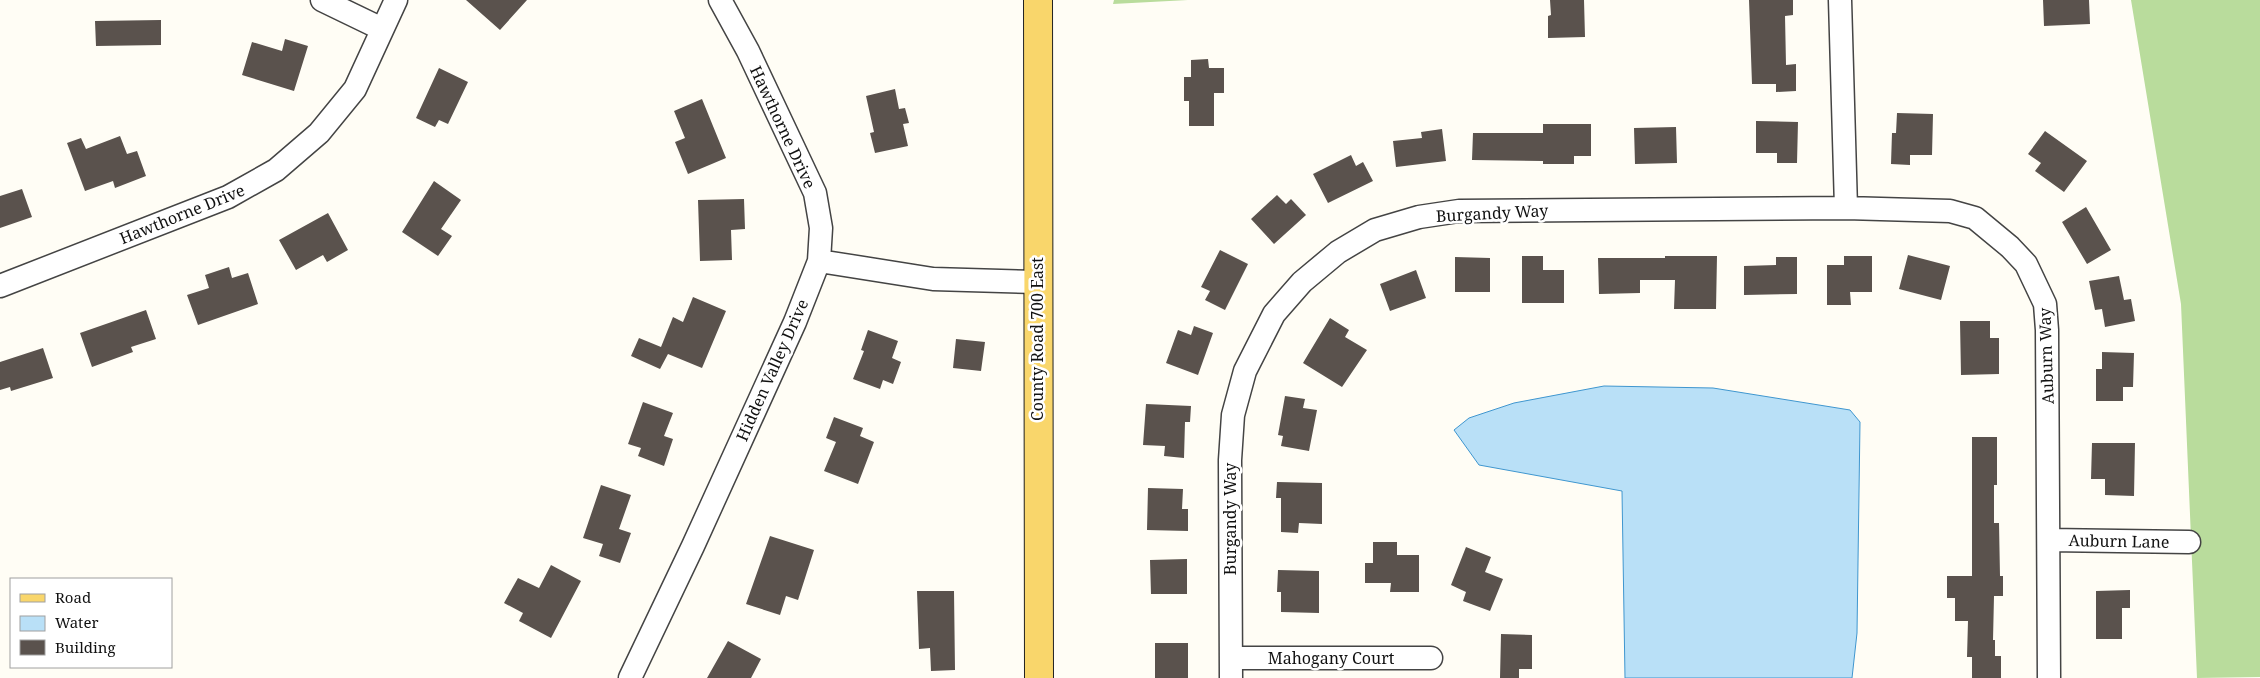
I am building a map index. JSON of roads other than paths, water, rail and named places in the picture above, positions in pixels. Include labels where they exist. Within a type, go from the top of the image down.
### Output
[{"type":"main road","name":"County Road 700 East","points":[[1038,0],[1039,678]]},
{"type":"street","points":[[322,0],[382,29]]},
{"type":"street","name":"Hawthorne Drive","points":[[0,286],[228,197],[276,170],[306,146],[338,112],[354,89],[396,0]]},
{"type":"street","name":"Hawthorne Drive","points":[[720,0],[748,51],[815,193],[821,228],[819,261]]},
{"type":"street","points":[[1840,0],[1846,208]]},
{"type":"street","name":"Auburn Way","points":[[1846,208],[1936,209],[1975,218],[1993,232],[2026,264],[2045,304],[2047,321],[2050,540],[2049,678]]},
{"type":"street","name":"Burgandy Way","points":[[1231,668],[1230,460],[1233,415],[1245,372],[1274,314],[1302,282],[1338,252],[1375,230],[1392,224],[1459,211],[1846,208]]},
{"type":"street","points":[[819,261],[932,280],[1037,282]]},
{"type":"street","name":"Hidden Valley Drive","points":[[630,678],[713,501],[794,322],[819,261]]},
{"type":"street","name":"Auburn Lane","points":[[2050,540],[2189,542]]},
{"type":"street","name":"Mahogany Court","points":[[1231,668],[1431,658]]},
{"type":"water","points":[[1604,386],[1713,388],[1850,410],[1860,422],[1857,633],[1852,678],[1625,678],[1622,491],[1479,465],[1454,430],[1469,418],[1514,403]]}]
